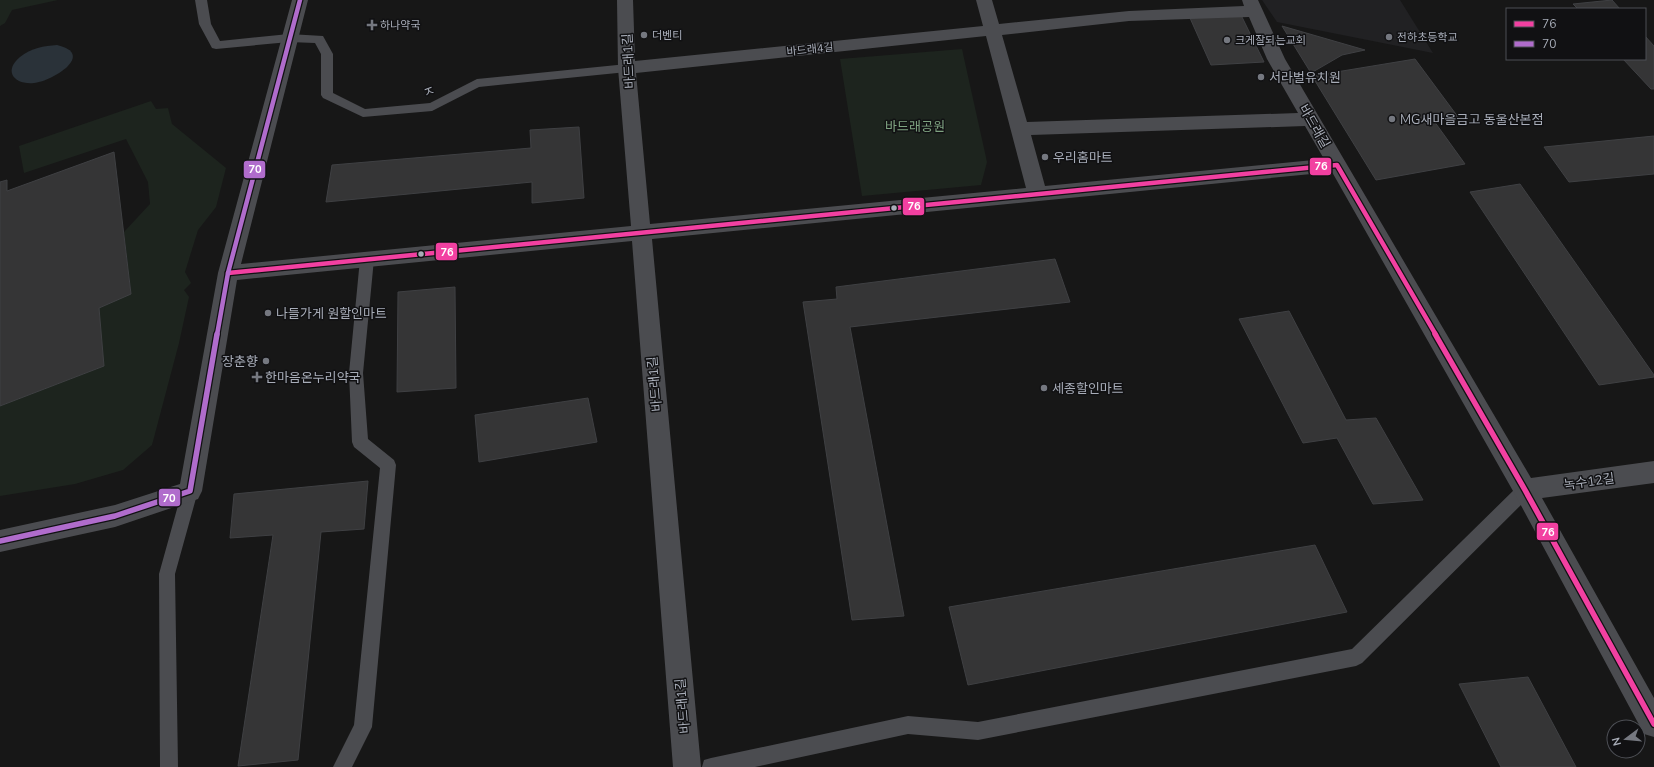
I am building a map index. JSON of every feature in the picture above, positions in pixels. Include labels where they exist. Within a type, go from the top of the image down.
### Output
[{"type":"street","points":[[0,541],[115,516],[190,491],[228,273],[300,0]]},
{"type":"street","name":"바드래1길","points":[[625,0],[627,68],[687,767]]},
{"type":"street","points":[[984,0],[1038,195]]},
{"type":"street","name":"바드래4길","points":[[627,68],[1129,16],[1252,5]]},
{"type":"street","name":"바드래길","points":[[1252,5],[1276,59],[1525,490],[1654,724]]},
{"type":"street","points":[[1020,129],[1311,119]]},
{"type":"street","name":"바드래길","points":[[228,273],[1338,165]]},
{"type":"street","name":"녹수12길","points":[[1525,490],[1654,472]]},
{"type":"lane","points":[[201,0],[205,24],[216,45],[289,38]]},
{"type":"lane","name":"ㅈ","points":[[289,38],[319,40],[326,54],[328,95],[363,113],[432,107],[477,83],[627,68]]},
{"type":"lane","points":[[342,767],[363,727],[388,465],[360,442],[356,373],[367,259]]},
{"type":"lane","points":[[711,767],[908,725],[978,731],[1356,657],[1525,490]]},
{"type":"lane","points":[[169,767],[167,574],[190,491]]},
{"type":"shaded area","name":"전하초등학교","points":[[1262,0],[1400,0],[1433,53],[1277,22]]},
{"type":"shaded area","points":[[57,45],[68,49],[73,54],[72,60],[67,67],[60,72],[42,81],[34,83],[21,82],[13,76],[12,67],[24,54],[38,48]]},
{"type":"green space","points":[[0,0],[58,0],[12,10],[5,23],[0,26]]},
{"type":"green space","name":"바드래공원","points":[[962,49],[987,162],[981,185],[862,196],[840,59]]},
{"type":"green space","points":[[151,101],[156,109],[168,108],[172,124],[226,168],[216,207],[198,230],[185,272],[191,283],[184,290],[189,297],[179,343],[152,445],[123,470],[75,484],[0,496],[0,406],[104,366],[99,308],[131,293],[124,232],[150,204],[148,182],[126,139],[24,173],[19,146]]},
{"type":"building","points":[[1612,0],[1619,8],[1577,8],[1573,4]]},
{"type":"building","name":"크게잘되는교회","points":[[1241,15],[1264,62],[1211,65],[1190,18]]},
{"type":"building","points":[[1282,26],[1365,50],[1342,55],[1311,73]]},
{"type":"building","points":[[1646,37],[1654,46],[1654,89],[1651,89],[1624,60],[1646,60]]},
{"type":"building","name":"MG새마을금고 동울산본점","points":[[1415,59],[1458,117],[1434,121],[1465,164],[1376,180],[1312,76]]},
{"type":"building","points":[[579,127],[584,198],[532,203],[532,182],[326,202],[332,165],[531,148],[530,130]]},
{"type":"building","points":[[1654,136],[1654,174],[1569,182],[1544,147]]},
{"type":"building","points":[[114,152],[131,294],[99,308],[104,366],[0,406],[0,182],[7,180],[7,191]]},
{"type":"building","points":[[1520,184],[1654,377],[1599,385],[1470,192]]},
{"type":"building","points":[[1055,259],[1070,302],[850,327],[904,616],[852,620],[803,302],[837,299],[836,287]]},
{"type":"building","points":[[455,287],[456,388],[397,392],[398,292]]},
{"type":"building","points":[[1289,311],[1346,420],[1376,418],[1423,500],[1373,504],[1337,438],[1303,443],[1239,319]]},
{"type":"building","points":[[588,398],[597,442],[479,462],[475,415]]},
{"type":"building","points":[[368,481],[364,529],[321,532],[298,760],[238,766],[273,535],[230,538],[234,494]]},
{"type":"building","points":[[1315,545],[1347,612],[968,685],[949,607]]},
{"type":"building","points":[[1528,677],[1576,767],[1501,767],[1459,684]]},
{"type":"transit line","name":"70","points":[[0,541],[115,516],[190,491],[228,273],[300,0]]},
{"type":"transit line","name":"76","points":[[228,273],[1337,165],[1525,490],[1654,724]]},
{"type":"place","name":"하나약국","points":[[372,25]]},
{"type":"place","name":"더벤티","points":[[644,35]]},
{"type":"place","name":"전하초등학교","points":[[1389,37]]},
{"type":"place","name":"크게잘되는교회","points":[[1227,40]]},
{"type":"place","name":"서라벌유치원","points":[[1261,77]]},
{"type":"place","name":"MG새마을금고 동울산본점","points":[[1392,119]]},
{"type":"place","name":"우리홈마트","points":[[1045,157]]},
{"type":"place","name":"나들가게 원할인마트","points":[[268,313]]},
{"type":"place","name":"장춘향","points":[[266,361]]},
{"type":"place","name":"한마음온누리약국","points":[[257,377]]},
{"type":"place","name":"세종할인마트","points":[[1044,388]]}]
